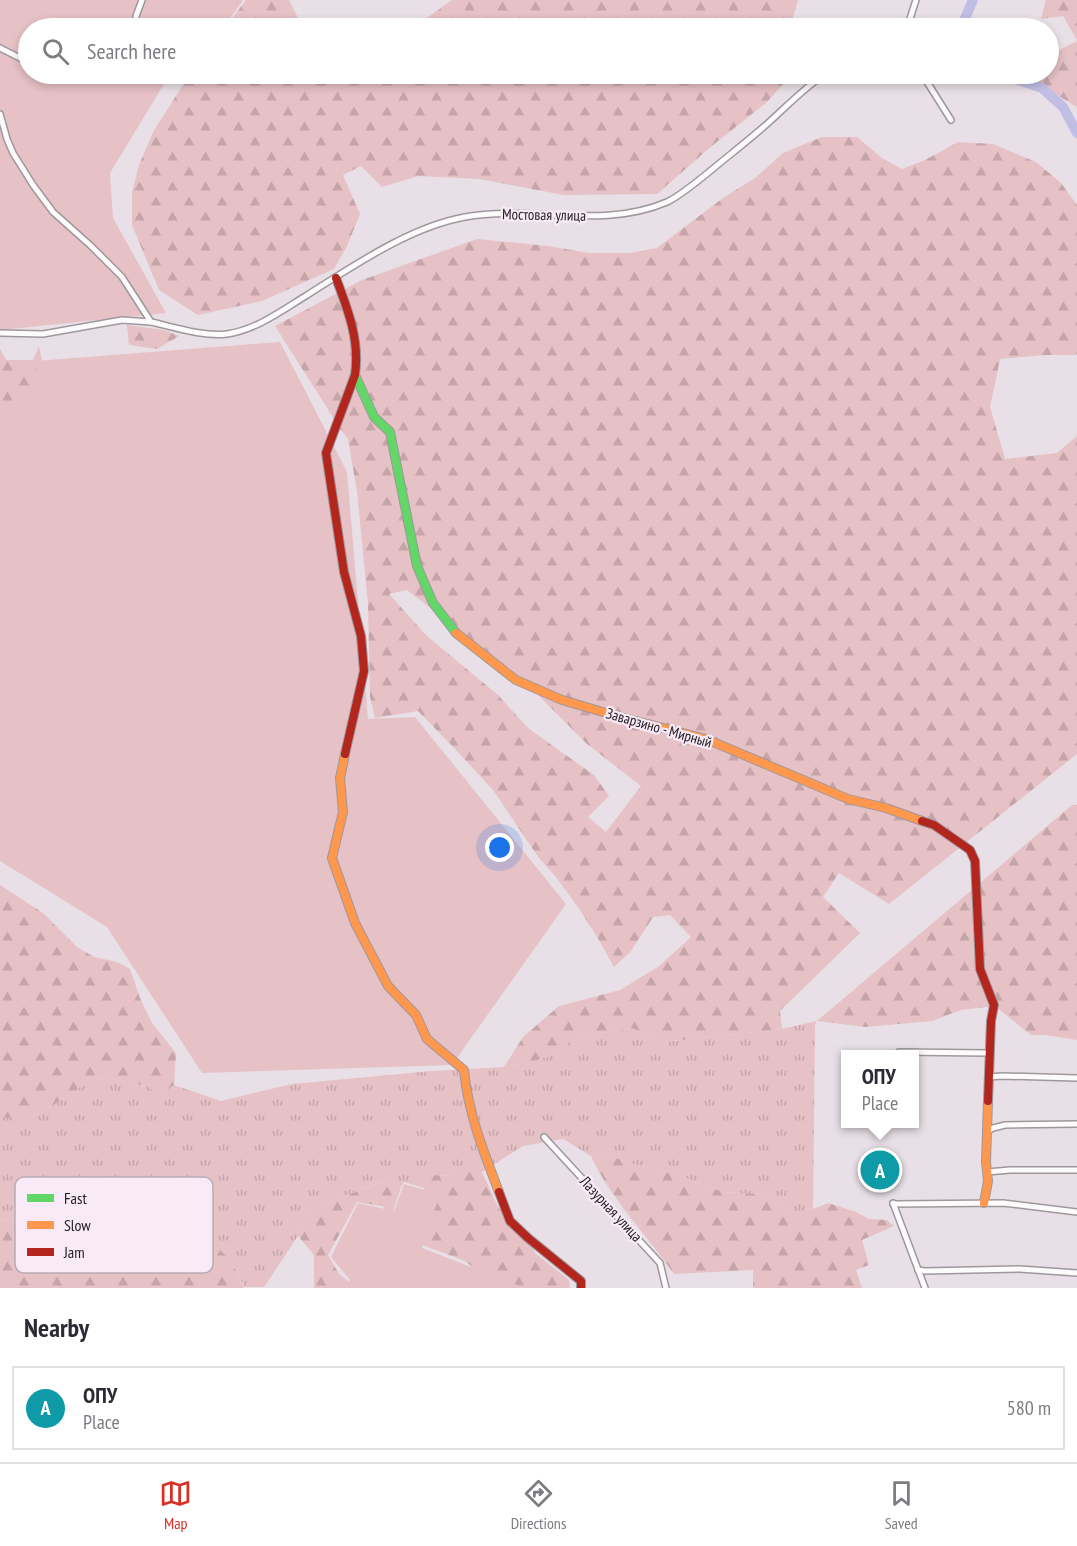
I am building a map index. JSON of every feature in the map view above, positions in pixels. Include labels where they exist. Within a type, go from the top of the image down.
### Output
[{"type":"street","points":[[136,18],[142,0]]},
{"type":"street","points":[[910,18],[916,0]]},
{"type":"street","points":[[0,49],[18,57]]},
{"type":"street","name":"Мостовая улица","points":[[0,333],[43,334],[122,320],[151,322],[204,333],[226,334],[244,329],[274,315],[386,248],[434,225],[465,217],[520,214],[603,216],[647,209],[669,201],[705,175],[811,84]]},
{"type":"street","points":[[928,84],[951,120]]},
{"type":"street","points":[[0,114],[7,139],[33,185],[53,212],[90,244],[122,277],[151,322]]},
{"type":"street","points":[[336,278],[354,331],[357,365],[326,453],[344,572],[361,636],[364,671],[340,778],[342,812],[332,858],[355,924],[387,986],[416,1015],[427,1039],[464,1070],[466,1090],[480,1141],[510,1221],[581,1281],[581,1288]]},
{"type":"street","name":"Заварзино - Мирный","points":[[354,375],[374,417],[390,432],[417,566],[432,603],[456,633],[516,680],[562,700],[705,739],[848,800],[886,808],[934,825],[970,850],[975,861],[980,969],[994,1005],[989,1053],[988,1181],[984,1203]]},
{"type":"street","points":[[919,1052],[989,1053]]},
{"type":"street","points":[[989,1077],[1077,1078]]},
{"type":"street","points":[[987,1132],[1005,1125],[1077,1124]]},
{"type":"street","name":"Лазурная улица","points":[[544,1137],[660,1263],[666,1288]]},
{"type":"street","points":[[987,1172],[1077,1170]]},
{"type":"street","points":[[925,1288],[893,1203],[1003,1203],[1077,1212]]},
{"type":"street","points":[[918,1269],[925,1271],[1020,1269],[1077,1273]]},
{"type":"green space","points":[[0,0],[243,0],[230,18],[18,18],[18,84],[164,84],[110,173],[113,218],[166,313],[0,330]]},
{"type":"green space","points":[[246,0],[289,0],[298,18],[232,18]]},
{"type":"green space","points":[[452,0],[798,0],[793,18],[427,18]]},
{"type":"green space","points":[[1046,0],[1077,0],[1077,40],[1063,16],[1041,18]]},
{"type":"green space","points":[[1077,41],[1077,107],[1038,84],[1059,84],[1059,50]]},
{"type":"green space","points":[[184,84],[783,84],[766,103],[657,194],[564,195],[479,179],[418,176],[382,187],[361,166],[343,175],[360,214],[347,246],[334,269],[262,301],[198,315],[159,290],[132,225],[132,192],[139,165],[153,132]]},
{"type":"green space","points":[[822,137],[857,137],[882,158],[902,169],[925,160],[958,142],[993,144],[1036,162],[1061,183],[1077,205],[1077,354],[1000,359],[990,407],[1005,459],[1057,453],[1077,436],[1077,754],[889,904],[839,873],[823,897],[860,933],[780,1011],[782,1029],[663,1042],[632,1028],[577,1037],[549,1056],[504,1067],[523,1037],[559,1006],[620,990],[658,967],[691,937],[670,915],[653,917],[631,951],[614,967],[580,910],[539,858],[493,790],[456,750],[418,711],[375,718],[370,697],[368,604],[357,491],[348,439],[275,326],[362,280],[477,239],[548,246],[588,253],[630,253],[657,248],[723,198],[755,178],[783,153]],"holes":[[[407,590],[518,675],[587,744],[641,786],[606,832],[588,817],[609,796],[594,775],[529,729],[498,695],[427,636],[389,594]]]},
{"type":"green space","points":[[127,325],[164,330],[179,336],[157,349],[129,345]]},
{"type":"green space","points":[[280,342],[347,472],[368,719],[415,717],[566,904],[452,1065],[202,1073],[107,927],[0,861],[0,422],[38,391],[36,361]]},
{"type":"green space","points":[[39,346],[51,401],[0,424],[0,349],[6,360],[33,360]]},
{"type":"green space","points":[[1072,805],[1077,805],[1077,1040],[1031,1035],[995,1006],[961,1010],[932,1021],[865,1027],[817,1021]]},
{"type":"green space","points":[[0,885],[43,913],[77,947],[94,957],[117,962],[130,969],[152,1023],[176,1053],[174,1085],[162,1094],[146,1086],[93,1078],[31,1118],[0,1118]]},
{"type":"green space","points":[[817,1021],[815,1025],[813,1208],[791,1213],[777,1201],[761,1194],[723,1192],[675,1174],[625,1162],[609,1154],[591,1156],[563,1139],[523,1146],[482,1172],[466,1168],[458,1176],[428,1175],[424,1188],[404,1182],[401,1187],[385,1181],[308,1212],[298,1236],[264,1287],[244,1287],[231,1260],[213,1248],[213,1177],[15,1177],[15,1218],[0,1219],[0,1118],[31,1118],[93,1078],[146,1086],[162,1094],[174,1085],[221,1101],[292,1084],[504,1067],[549,1056],[577,1037],[632,1028],[663,1042],[782,1029]]},
{"type":"green space","points":[[609,1154],[625,1162],[675,1174],[723,1192],[761,1194],[777,1201],[791,1213],[828,1203],[869,1219],[887,1220],[894,1226],[862,1240],[869,1265],[856,1270],[862,1288],[753,1288],[753,1270],[674,1274],[618,1201],[591,1156]]},
{"type":"green space","points":[[466,1167],[482,1172],[498,1207],[530,1243],[535,1253],[569,1280],[570,1288],[506,1288],[488,1280],[465,1261],[417,1243],[418,1208],[428,1175],[458,1176]]},
{"type":"green space","points":[[386,1181],[401,1187],[391,1217],[385,1216],[384,1207],[357,1202],[328,1255],[339,1274],[352,1284],[352,1288],[314,1288],[314,1255],[298,1236],[308,1212]]},
{"type":"green space","points":[[404,1184],[440,1194],[422,1248],[525,1288],[346,1288],[350,1280],[331,1257],[358,1203],[394,1211]]},
{"type":"green space","points":[[15,1218],[15,1273],[213,1273],[213,1244],[231,1260],[244,1288],[0,1288],[1,1220]]},
{"type":"waterway","points":[[965,18],[973,0]]},
{"type":"waterway","points":[[1030,84],[1042,88],[1063,107],[1077,133]]},
{"type":"traffic: fast","points":[[355,375],[374,417],[390,432],[417,566],[433,603],[456,633]]},
{"type":"traffic: slow","points":[[456,633],[516,680],[562,700],[706,739],[848,799],[886,808],[922,821]]},
{"type":"traffic: slow","points":[[345,754],[340,778],[343,812],[332,858],[355,923],[388,986],[416,1015],[427,1039],[464,1070],[473,1117],[499,1192]]},
{"type":"traffic: slow","points":[[984,1203],[988,1181],[986,1162],[988,1101]]},
{"type":"traffic: jam","points":[[336,278],[352,325],[356,362],[355,375],[326,453],[344,572],[361,636],[364,671],[345,754]]},
{"type":"traffic: jam","points":[[922,821],[934,825],[970,850],[975,861],[980,969],[994,1005],[991,1021],[988,1101]]},
{"type":"traffic: jam","points":[[499,1192],[510,1221],[581,1281],[581,1288]]},
{"type":"place","name":"ОПУ","points":[[880,1170]]}]
